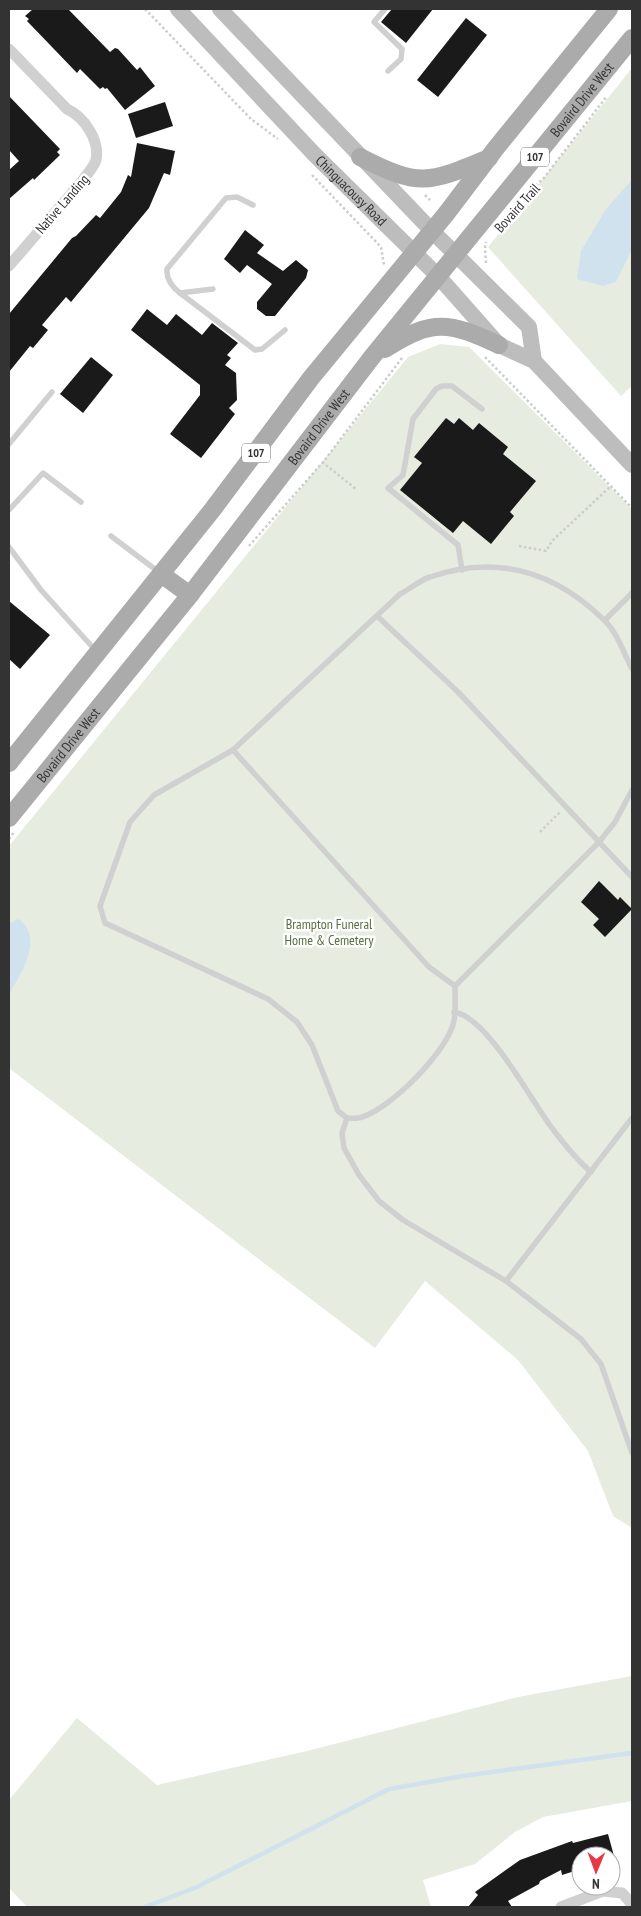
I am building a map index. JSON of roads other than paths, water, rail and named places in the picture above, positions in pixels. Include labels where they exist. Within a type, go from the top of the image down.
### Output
[{"type":"main road","name":"Chinguacousy Road","points":[[178,9],[308,148],[438,276],[499,345],[534,361],[632,465]]},
{"type":"main road","points":[[220,9],[455,255],[529,327],[534,361]]},
{"type":"main road","name":"107","points":[[9,763],[161,574],[311,378],[432,231],[609,9]]},
{"type":"main road","name":"Bovaird Drive West","points":[[9,818],[190,595],[372,357],[632,38]]},
{"type":"main road","points":[[360,157],[393,174],[421,179],[435,179],[489,158]]},
{"type":"main road","points":[[372,357],[404,337],[423,329],[462,328],[499,345]]},
{"type":"main road","points":[[161,574],[190,595]]},
{"type":"street","name":"Native Landing","points":[[9,50],[67,109],[77,113],[91,132],[96,151],[94,166],[9,266]]},
{"type":"street","points":[[560,1907],[603,1892],[622,1893],[632,1904]]},
{"type":"lane","points":[[385,9],[374,22],[402,49],[401,59],[388,72]]},
{"type":"lane","points":[[253,205],[237,197],[226,198],[167,269],[167,276],[173,288],[255,350],[262,349],[286,330]]},
{"type":"lane","points":[[180,293],[213,289]]},
{"type":"lane","points":[[462,570],[458,545],[388,488],[400,478],[405,467],[414,417],[436,389],[442,386],[452,386],[482,409]]},
{"type":"lane","points":[[9,444],[52,392]]},
{"type":"lane","points":[[9,510],[44,473],[81,502]]},
{"type":"lane","points":[[111,536],[161,574]]},
{"type":"lane","points":[[9,547],[41,590],[98,652]]},
{"type":"lane","points":[[632,669],[605,620],[555,581],[531,572],[506,567],[462,570],[429,577],[400,594],[233,750],[154,794],[130,822],[100,906],[105,923],[268,998],[297,1022],[312,1045],[338,1111],[347,1118],[362,1118],[406,1087],[429,1064],[444,1044],[454,1022],[455,986],[598,842],[615,822],[632,790]]},
{"type":"lane","points":[[605,620],[632,593]]},
{"type":"lane","points":[[377,616],[458,692],[632,877]]},
{"type":"lane","points":[[233,750],[429,967],[455,986]]},
{"type":"lane","points":[[454,1012],[468,1016],[502,1053],[552,1128],[591,1172]]},
{"type":"lane","points":[[347,1118],[342,1133],[344,1148],[359,1175],[379,1201],[403,1220],[506,1281],[581,1339],[601,1364],[632,1453]]},
{"type":"lane","points":[[506,1281],[632,1118]]},
{"type":"water","points":[[632,180],[632,249],[616,282],[603,286],[577,279],[581,251],[606,209]]},
{"type":"water","points":[[19,919],[26,927],[30,936],[30,946],[20,976],[9,994],[9,923]]},
{"type":"waterway","points":[[145,1907],[197,1887],[389,1789],[463,1776],[632,1753]]},
{"type":"park label","name":"Brampton Funeral Home & Cemetery","points":[[329,932]]}]
